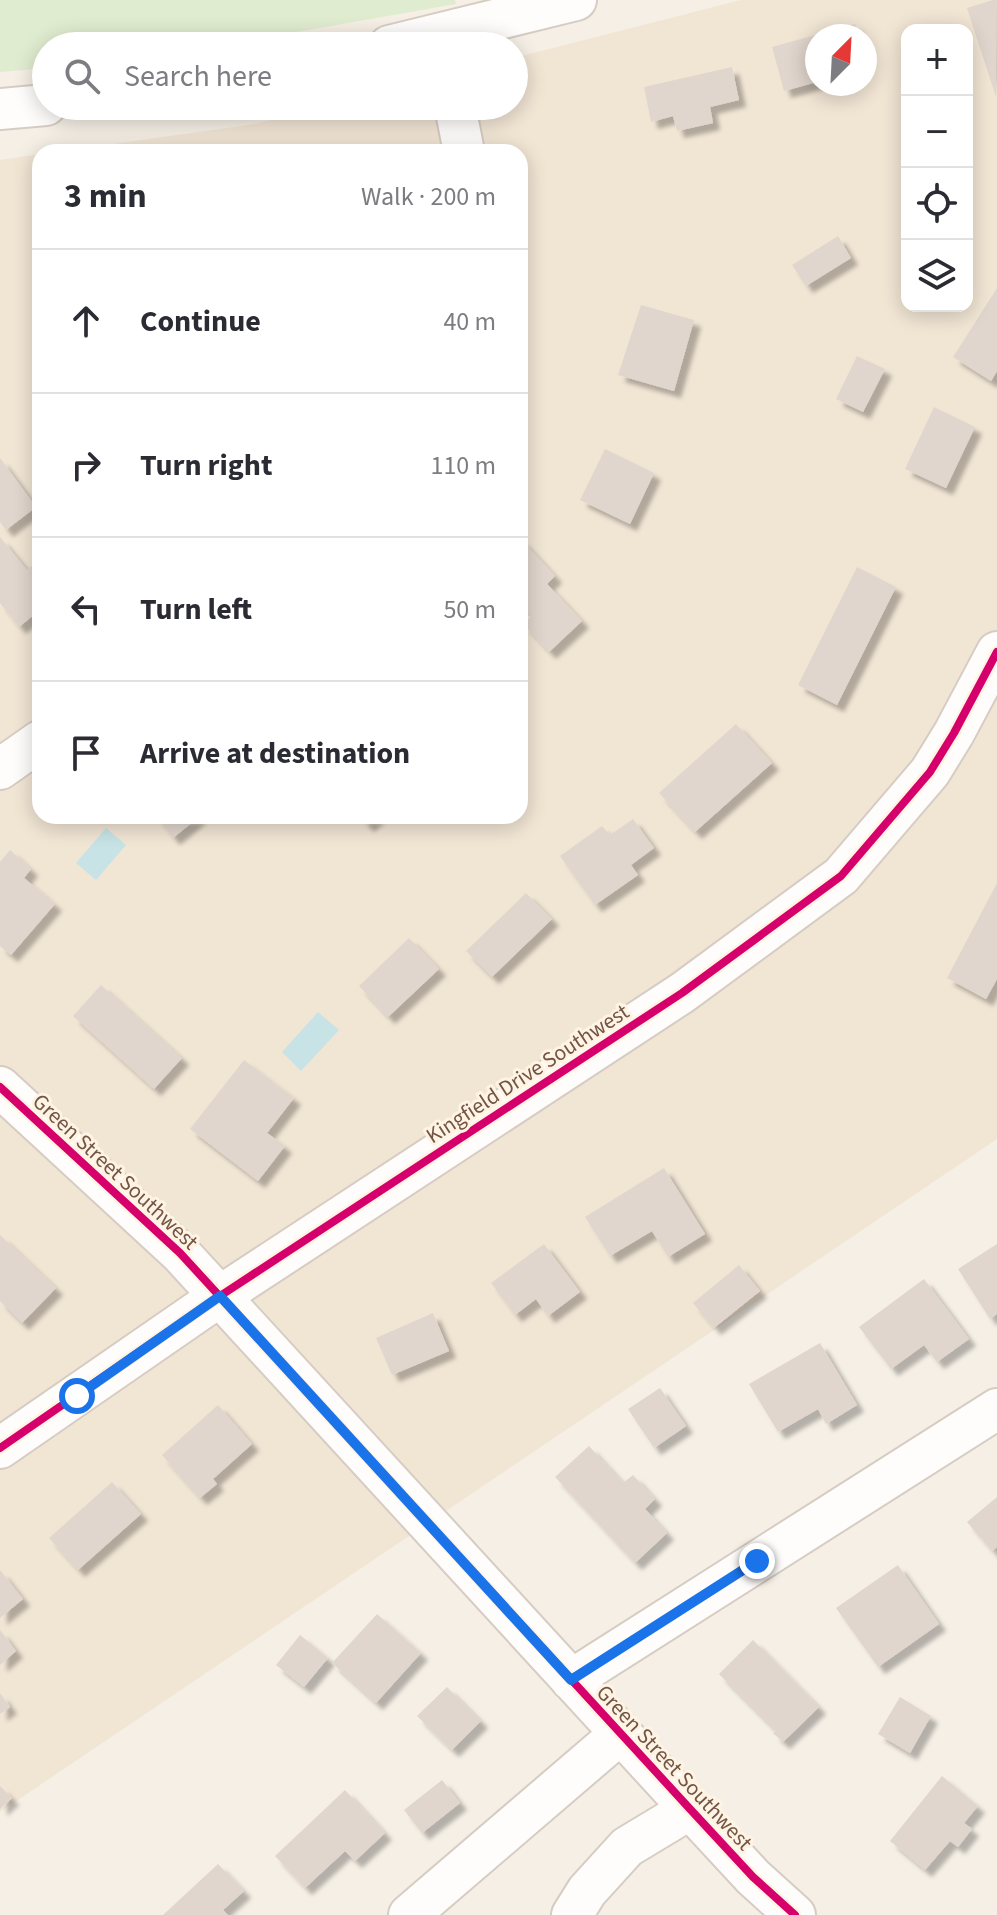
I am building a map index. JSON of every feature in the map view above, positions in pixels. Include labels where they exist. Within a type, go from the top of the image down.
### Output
[{"type":"street","points":[[469,32],[576,0]]},
{"type":"street","points":[[0,109],[32,106]]},
{"type":"street","points":[[458,120],[462,144]]},
{"type":"street","name":"Kingfield Drive Southwest","points":[[0,1448],[220,1296],[682,993],[841,876],[930,772],[997,652]]},
{"type":"street","points":[[0,769],[32,747]]},
{"type":"street","name":"Green Street Southwest","points":[[0,1087],[180,1253],[620,1734],[753,1877],[795,1915]]},
{"type":"street","points":[[571,1680],[997,1409]]},
{"type":"street","points":[[409,1915],[620,1734]]},
{"type":"street","points":[[572,1915],[587,1891],[627,1847],[690,1809]]},
{"type":"shaded area","points":[[741,0],[997,0],[997,1139],[0,1812],[0,160],[32,155],[32,824],[528,824],[528,144],[114,144],[271,120],[528,120],[528,54]]},
{"type":"green space","points":[[0,0],[455,0],[456,4],[297,32],[32,32],[32,69],[0,72]]},
{"type":"water","points":[[106,828],[126,845],[96,880],[76,863]]},
{"type":"water","points":[[318,1012],[339,1030],[301,1071],[282,1052]]},
{"type":"building","points":[[997,0],[996,97],[973,24],[967,8]]},
{"type":"building","points":[[805,38],[805,85],[784,91],[772,47]]},
{"type":"building","points":[[732,67],[739,100],[710,107],[713,123],[677,131],[673,116],[651,122],[644,87]]},
{"type":"building","points":[[838,236],[851,258],[806,286],[792,265]]},
{"type":"building","points":[[997,288],[997,371],[991,381],[953,357]]},
{"type":"building","points":[[641,305],[694,320],[674,391],[618,375]]},
{"type":"building","points":[[857,356],[885,369],[863,412],[836,399]]},
{"type":"building","points":[[934,407],[975,427],[946,488],[905,469]]},
{"type":"building","points":[[605,449],[654,473],[630,524],[580,500]]},
{"type":"building","points":[[0,458],[32,502],[32,510],[6,530],[0,522]]},
{"type":"building","points":[[0,537],[27,570],[32,566],[32,616],[19,627],[0,603]]},
{"type":"building","points":[[528,547],[555,576],[547,584],[582,621],[549,652],[528,629],[528,620],[532,616],[528,612]]},
{"type":"building","points":[[857,567],[896,587],[837,705],[798,685]]},
{"type":"building","points":[[736,724],[772,763],[695,832],[659,793]]},
{"type":"building","points":[[633,819],[654,848],[631,865],[638,875],[595,905],[560,856],[602,826],[610,835]]},
{"type":"building","points":[[162,824],[190,824],[173,838]]},
{"type":"building","points":[[10,850],[31,869],[24,878],[55,904],[11,955],[0,946],[0,862]]},
{"type":"building","points":[[997,883],[997,979],[986,999],[947,978]]},
{"type":"building","points":[[526,893],[552,919],[492,977],[466,951]]},
{"type":"building","points":[[409,938],[439,969],[388,1017],[359,986]]},
{"type":"building","points":[[101,985],[182,1058],[154,1089],[73,1016]]},
{"type":"building","points":[[244,1060],[294,1098],[267,1133],[285,1146],[258,1181],[190,1129]]},
{"type":"building","points":[[664,1168],[705,1234],[668,1257],[652,1231],[610,1256],[585,1217]]},
{"type":"building","points":[[0,1235],[56,1288],[22,1323],[0,1301]]},
{"type":"building","points":[[544,1244],[580,1292],[548,1316],[536,1299],[515,1315],[491,1283]]},
{"type":"building","points":[[997,1244],[997,1314],[990,1319],[958,1269]]},
{"type":"building","points":[[739,1265],[760,1291],[714,1328],[693,1303]]},
{"type":"building","points":[[924,1279],[969,1339],[937,1362],[924,1345],[891,1369],[859,1327]]},
{"type":"building","points":[[433,1313],[449,1351],[392,1375],[376,1338]]},
{"type":"building","points":[[820,1343],[857,1405],[826,1424],[818,1409],[778,1432],[749,1384]]},
{"type":"building","points":[[660,1388],[686,1426],[654,1448],[628,1409]]},
{"type":"building","points":[[218,1405],[252,1444],[213,1479],[217,1484],[200,1498],[162,1455]]},
{"type":"building","points":[[589,1446],[623,1483],[633,1475],[655,1499],[645,1509],[667,1533],[635,1563],[555,1477]]},
{"type":"building","points":[[112,1482],[141,1514],[78,1570],[49,1538]]},
{"type":"building","points":[[997,1497],[997,1547],[992,1551],[967,1522]]},
{"type":"building","points":[[898,1565],[939,1624],[878,1667],[836,1608]]},
{"type":"building","points":[[0,1570],[23,1599],[0,1618]]},
{"type":"building","points":[[377,1614],[421,1653],[376,1703],[332,1663]]},
{"type":"building","points":[[0,1630],[16,1651],[0,1665]]},
{"type":"building","points":[[300,1635],[328,1658],[304,1687],[276,1665]]},
{"type":"building","points":[[753,1640],[819,1707],[783,1742],[773,1733],[776,1731],[719,1674]]},
{"type":"building","points":[[447,1687],[481,1721],[452,1750],[417,1716]]},
{"type":"building","points":[[0,1693],[10,1707],[0,1714]]},
{"type":"building","points":[[900,1697],[931,1716],[910,1753],[878,1734]]},
{"type":"building","points":[[942,1776],[978,1806],[964,1823],[972,1829],[958,1847],[950,1841],[925,1870],[890,1841]]},
{"type":"building","points":[[442,1780],[460,1803],[422,1833],[404,1810]]},
{"type":"building","points":[[0,1786],[12,1798],[0,1809]]},
{"type":"building","points":[[345,1790],[385,1833],[355,1861],[345,1851],[305,1888],[275,1856]]},
{"type":"building","points":[[218,1864],[244,1891],[223,1910],[228,1915],[163,1915]]},
{"type":"cycle path","points":[[0,1448],[220,1296],[682,993],[841,876],[930,772],[997,652]]},
{"type":"cycle path","points":[[0,1087],[180,1253],[753,1877],[795,1915]]},
{"type":"route","points":[[77,1396],[220,1296],[571,1680],[757,1561]]}]
